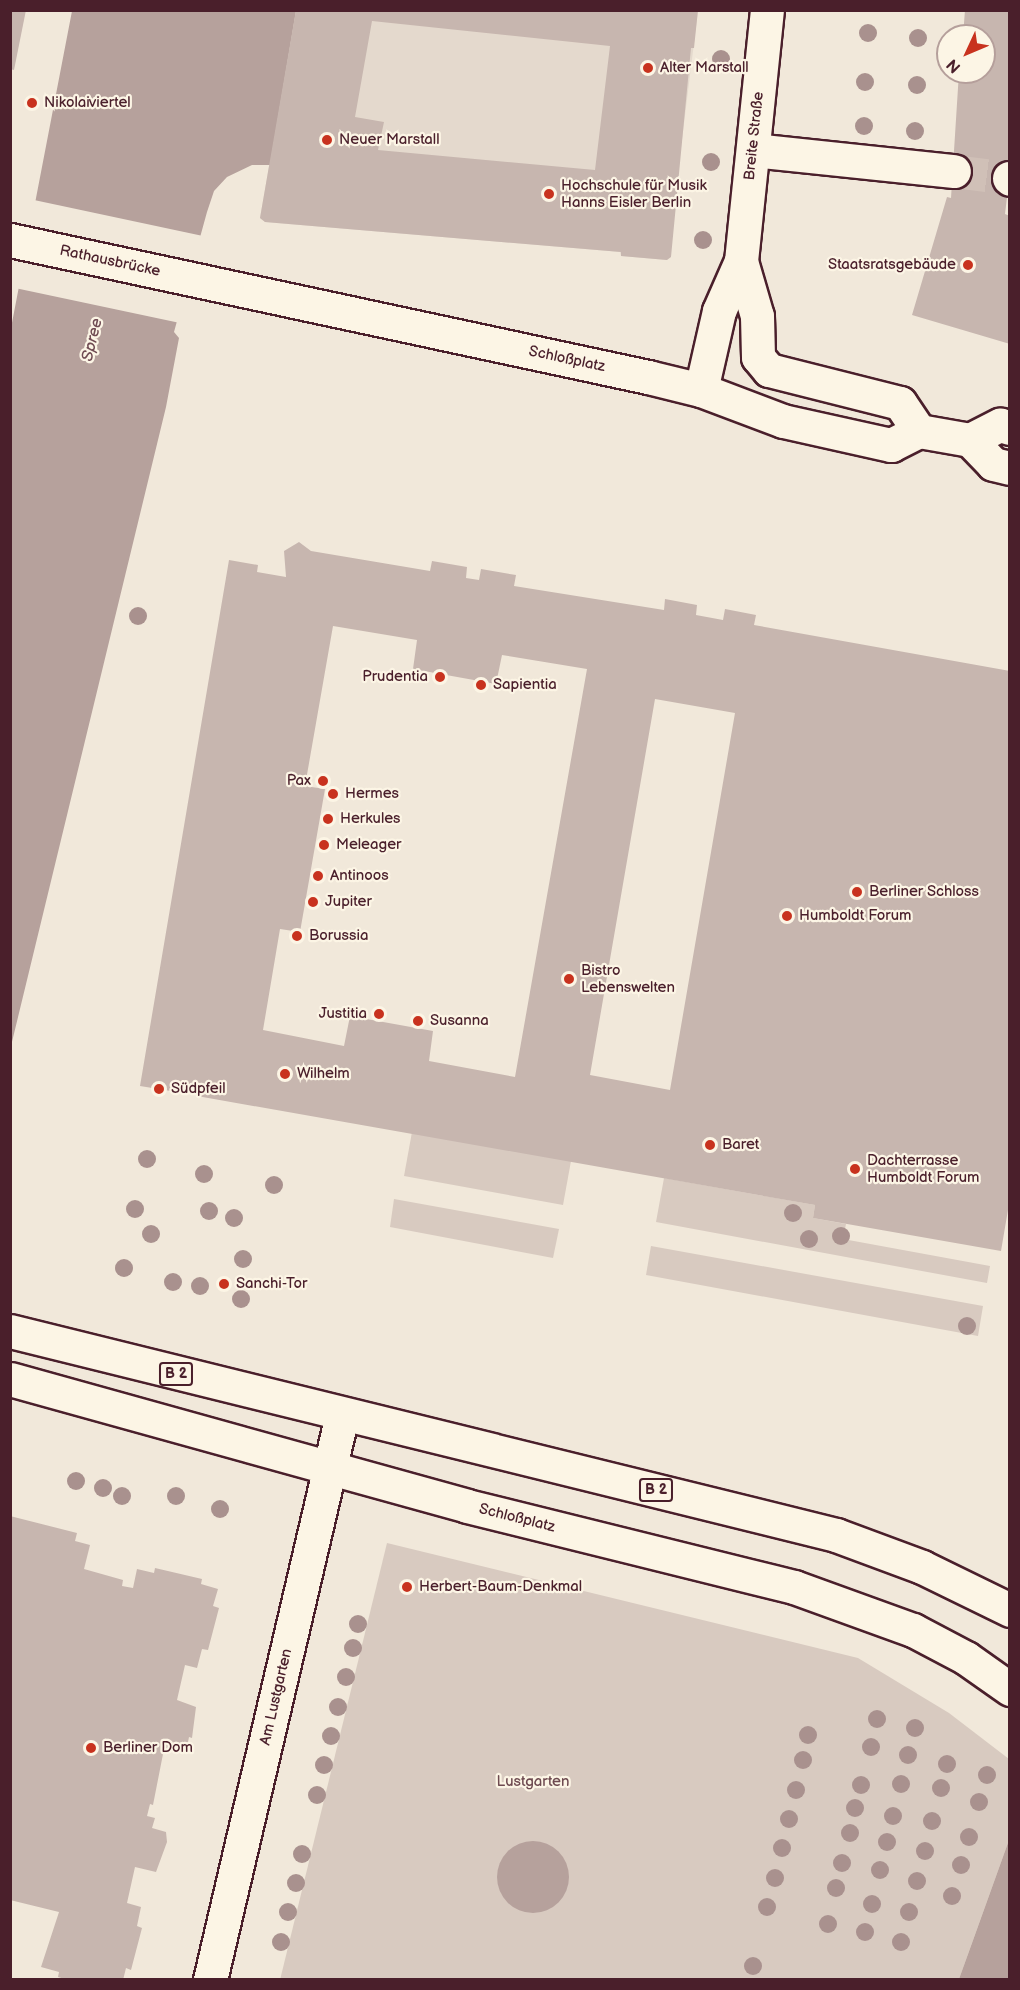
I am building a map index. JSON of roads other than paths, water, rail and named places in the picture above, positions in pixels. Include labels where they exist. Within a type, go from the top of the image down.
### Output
[{"type":"street","name":"Breite Straße","points":[[701,390],[718,311],[741,261],[767,10]]},
{"type":"street","points":[[753,150],[954,171]]},
{"type":"street","name":"Rathausbrücke","points":[[10,240],[209,282]]},
{"type":"street","name":"Breite Straße","points":[[741,261],[757,316],[757,345]]},
{"type":"street","name":"Schloßplatz","points":[[209,282],[701,390],[783,421],[891,445],[919,432]]},
{"type":"street","points":[[737,404],[750,386],[757,345]]},
{"type":"street","points":[[757,345],[769,370],[786,378],[900,404],[919,432],[970,440],[1000,425],[1010,428]]},
{"type":"street","points":[[970,440],[993,464],[1010,468]]},
{"type":"street","name":"B 2","points":[[10,1331],[836,1536],[922,1567],[1010,1610]]},
{"type":"street","name":"Schloßplatz","points":[[10,1379],[329,1469],[794,1587],[851,1605],[938,1642],[1010,1689]]},
{"type":"street","name":"Am Lustgarten","points":[[210,1980],[342,1415]]},
{"type":"water","name":"Spree","points":[[72,11],[296,11],[270,165],[252,165],[227,177],[214,191],[207,212],[174,332],[179,338],[166,407],[11,1046],[11,328]]},
{"type":"water","points":[[1009,1840],[1009,1979],[959,1979],[972,1943]]},
{"type":"water","points":[[533,1841],[553,1847],[563,1857],[569,1877],[563,1897],[553,1907],[533,1913],[513,1907],[503,1897],[497,1877],[503,1857],[513,1847]]},
{"type":"tunnel","points":[[954,171],[1009,178]]},
{"type":"place","name":"Alter Marstall","points":[[648,68]]},
{"type":"place","name":"Nikolaiviertel","points":[[32,103]]},
{"type":"place","name":"Neuer Marstall","points":[[327,140]]},
{"type":"place","name":"Hochschule für Musik Hanns Eisler Berlin","points":[[549,194]]},
{"type":"place","name":"Staatsratsgebäude","points":[[968,265]]},
{"type":"place","name":"Prudentia","points":[[440,677]]},
{"type":"place","name":"Sapientia","points":[[481,685]]},
{"type":"place","name":"Pax","points":[[323,781]]},
{"type":"place","name":"Hermes","points":[[333,794]]},
{"type":"place","name":"Herkules","points":[[328,819]]},
{"type":"place","name":"Meleager","points":[[324,845]]},
{"type":"place","name":"Antinoos","points":[[318,876]]},
{"type":"place","name":"Berliner Schloss","points":[[857,892]]},
{"type":"place","name":"Jupiter","points":[[313,902]]},
{"type":"place","name":"Humboldt Forum","points":[[787,916]]},
{"type":"place","name":"Borussia","points":[[297,936]]},
{"type":"place","name":"Bistro Lebenswelten","points":[[569,979]]},
{"type":"place","name":"Justitia","points":[[379,1014]]},
{"type":"place","name":"Susanna","points":[[418,1021]]},
{"type":"place","name":"Wilhelm","points":[[285,1074]]},
{"type":"place","name":"Südpfeil","points":[[159,1089]]},
{"type":"place","name":"Baret","points":[[710,1145]]},
{"type":"place","name":"Dachterrasse Humboldt Forum","points":[[855,1169]]},
{"type":"place","name":"Sanchi-Tor","points":[[224,1284]]},
{"type":"place","name":"Herbert-Baum-Denkmal","points":[[407,1587]]},
{"type":"place","name":"Berliner Dom","points":[[91,1748]]},
{"type":"park label","name":"Lustgarten","points":[[533,1782]]}]
